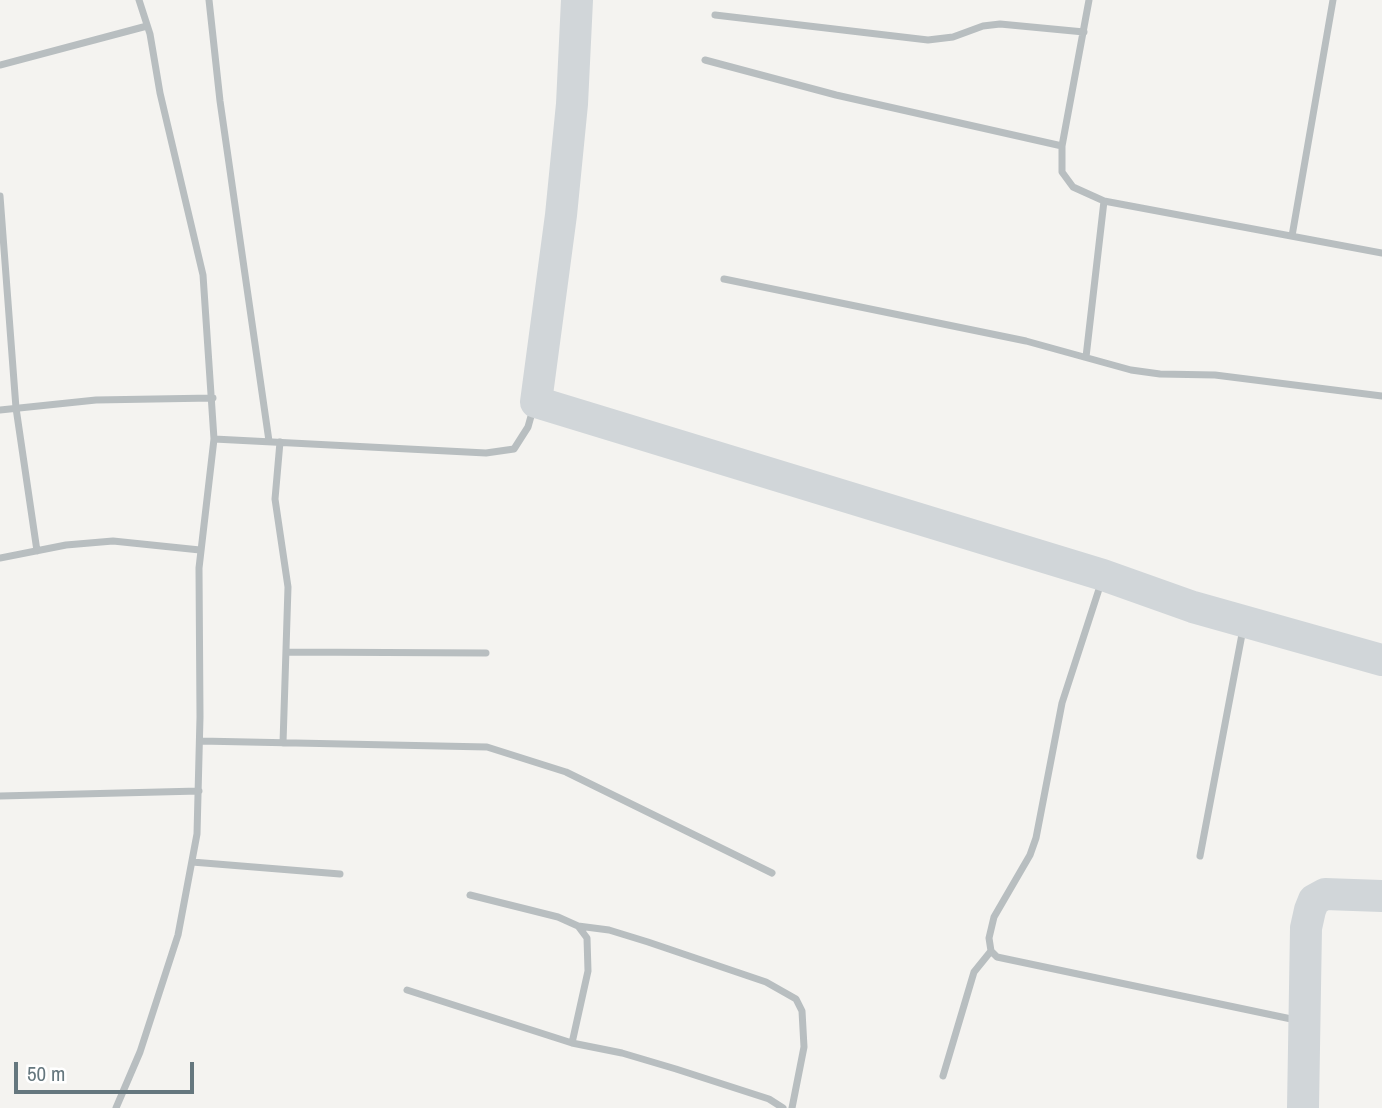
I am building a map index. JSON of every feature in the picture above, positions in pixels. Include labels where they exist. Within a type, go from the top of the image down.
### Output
[{"type":"street","points":[[116,1108],[140,1052],[178,935],[192,862],[199,791],[200,550],[214,439],[203,275],[139,0]]},
{"type":"street","points":[[209,0],[219,101],[269,441]]},
{"type":"street","points":[[214,439],[486,453],[514,449],[528,427],[536,402],[561,215],[572,104],[577,0]]},
{"type":"street","points":[[1089,0],[1062,146],[1062,172],[1073,187],[1104,201],[1382,253]]},
{"type":"street","points":[[1292,236],[1333,0]]},
{"type":"street","points":[[715,15],[928,40],[953,37],[983,26],[1000,24],[1084,32]]},
{"type":"street","points":[[0,65],[147,26]]},
{"type":"street","points":[[705,60],[836,95],[1062,146]]},
{"type":"street","points":[[0,196],[16,408],[37,551]]},
{"type":"street","points":[[1086,356],[1104,201]]},
{"type":"street","points":[[724,279],[1086,356],[1131,370],[1160,374],[1215,375],[1382,396]]},
{"type":"street","points":[[0,410],[96,400],[213,398]]},
{"type":"street","points":[[536,402],[1103,575],[1244,622],[1382,660]]},
{"type":"street","points":[[281,442],[275,499],[288,587],[283,743]]},
{"type":"street","points":[[0,558],[66,545],[113,541],[200,550]]},
{"type":"street","points":[[1103,575],[1062,703],[1036,838],[994,917],[989,939],[991,951],[997,957],[1303,1021]]},
{"type":"street","points":[[1200,856],[1244,622]]},
{"type":"street","points":[[286,652],[486,653]]},
{"type":"street","points":[[200,741],[487,747],[566,772],[772,873]]},
{"type":"street","points":[[0,796],[199,791]]},
{"type":"street","points":[[192,862],[340,874]]},
{"type":"street","points":[[1303,1108],[1306,928],[1314,900],[1325,894],[1382,896]]},
{"type":"street","points":[[470,895],[558,917],[578,926],[638,938],[766,982],[796,999],[802,1011],[804,1047],[792,1108]]},
{"type":"street","points":[[572,1043],[588,971],[587,938],[578,926]]},
{"type":"street","points":[[943,1076],[974,972],[991,951]]},
{"type":"street","points":[[407,990],[572,1043],[622,1052],[769,1099],[783,1108]]}]
